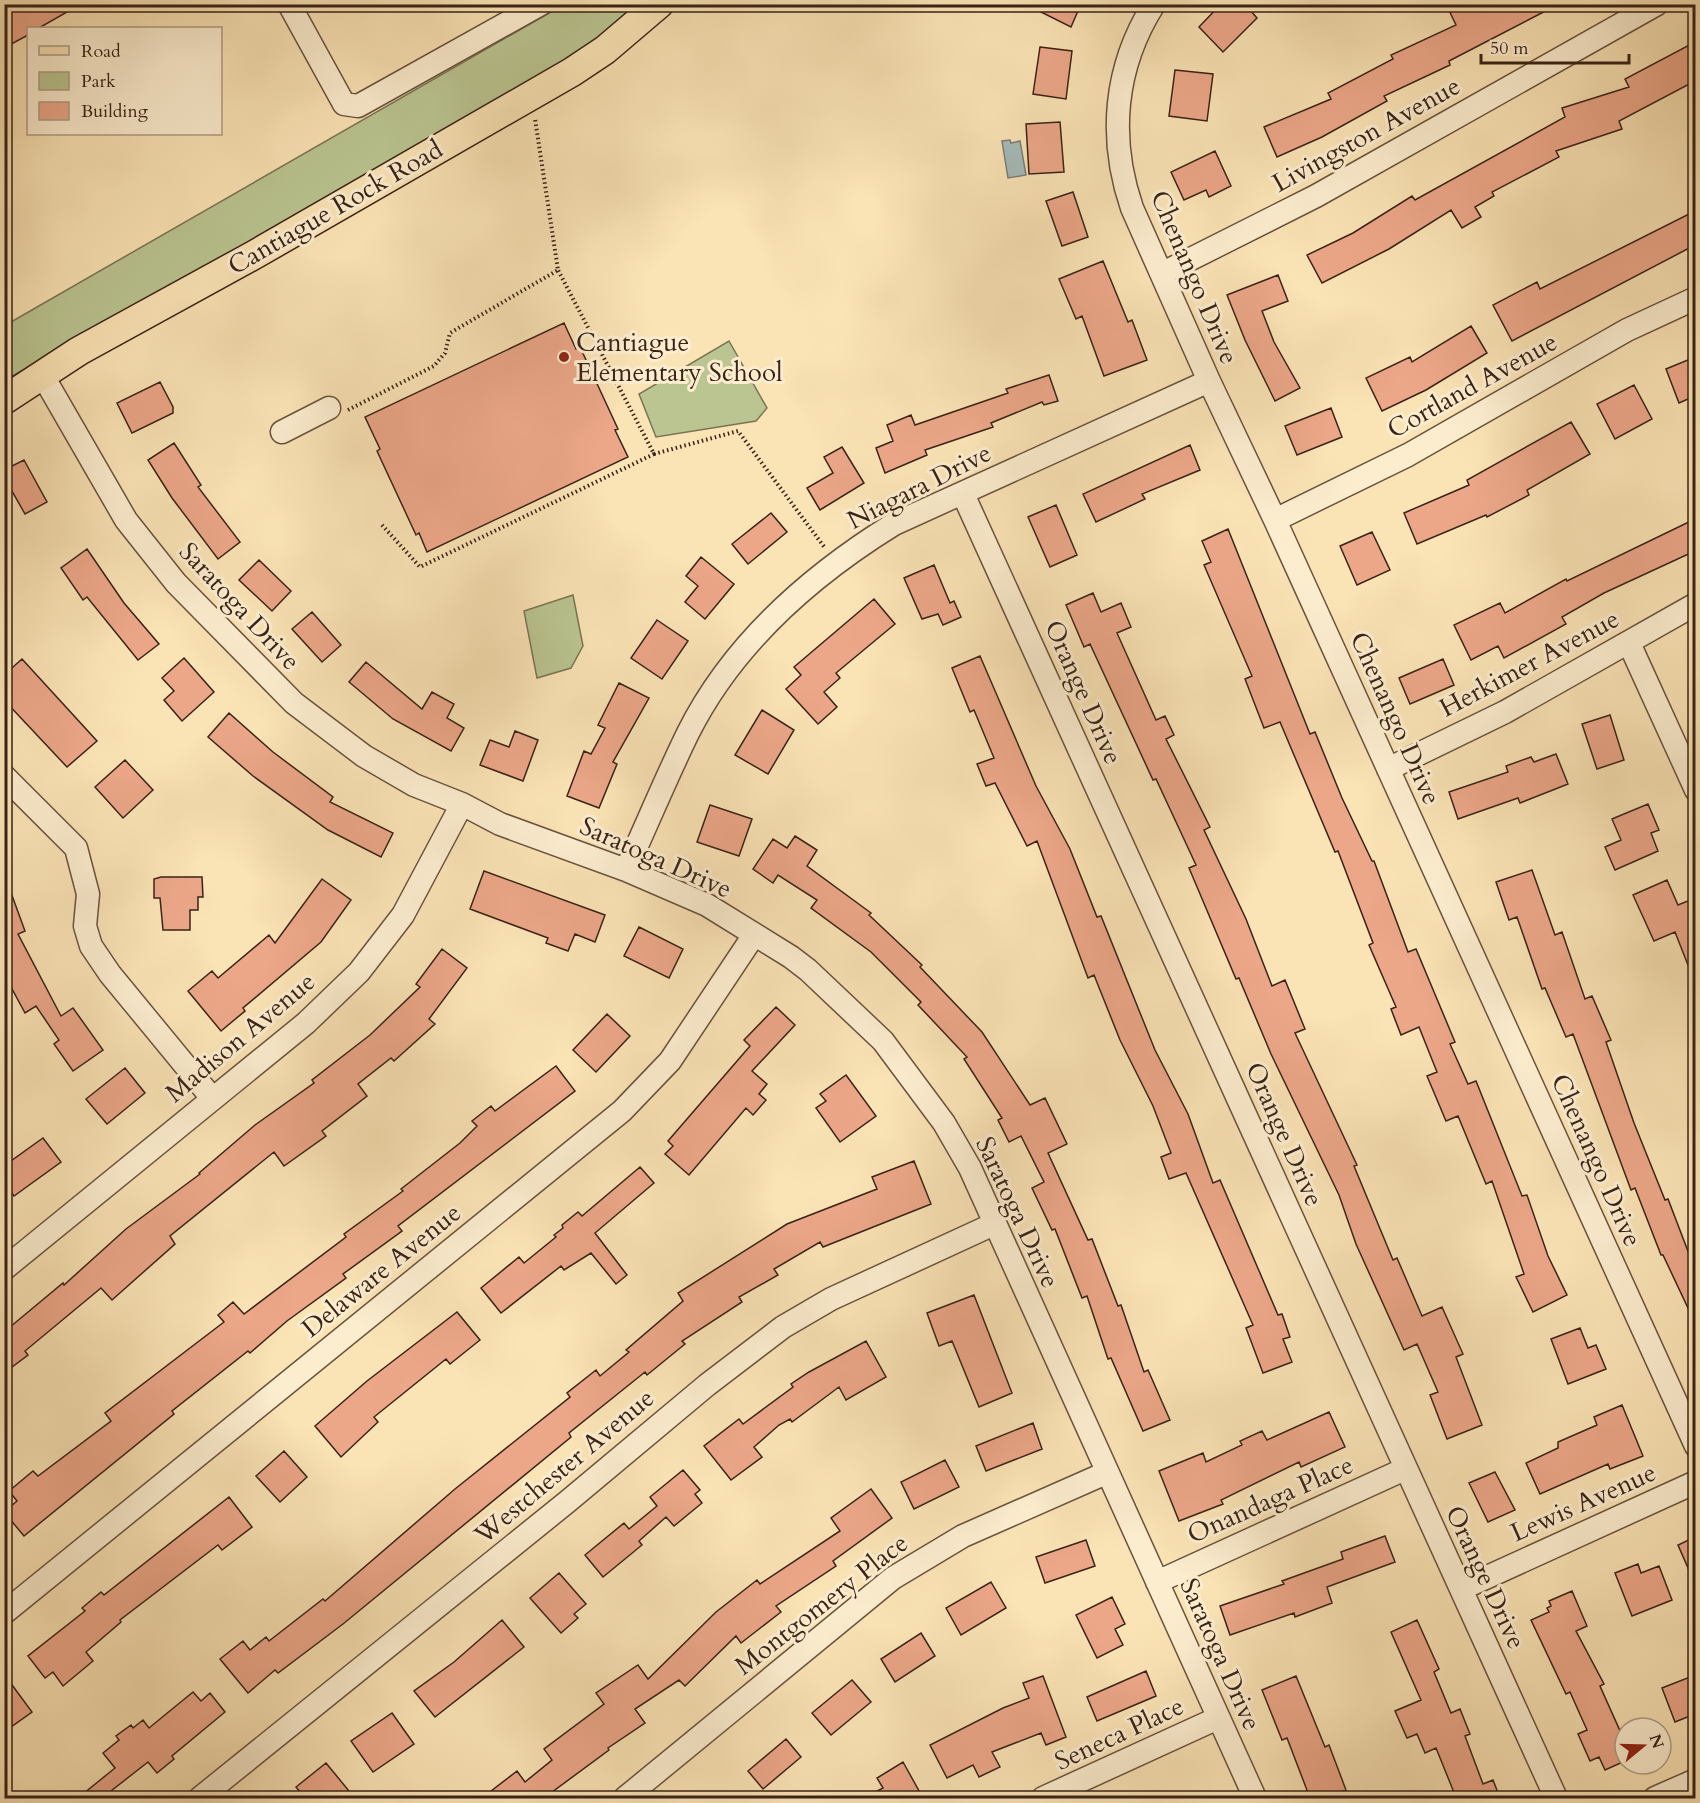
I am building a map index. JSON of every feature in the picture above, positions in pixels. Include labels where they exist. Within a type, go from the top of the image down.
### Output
[{"type":"main road","name":"Cantiague Rock Road","points":[[4,400],[79,351],[254,255],[605,51],[659,4]]},
{"type":"street","points":[[289,4],[344,104],[358,106],[541,4]]},
{"type":"street","name":"Chenango Drive","points":[[1154,4],[1129,52],[1121,82],[1117,117],[1123,180],[1209,381],[1275,520],[1695,1446]]},
{"type":"street","name":"Livingston Avenue","points":[[1162,273],[1317,196],[1657,4]]},
{"type":"street","name":"Cortland Avenue","points":[[1275,520],[1408,455],[1627,330],[1695,298]]},
{"type":"street","name":"Saratoga Drive","points":[[43,376],[126,520],[176,583],[294,704],[364,756],[414,785],[462,804],[500,824],[626,870],[707,905],[808,970],[883,1041],[944,1123],[970,1168],[1106,1473],[1255,1798]]},
{"type":"street","name":"Niagara Drive","points":[[626,870],[689,731],[718,683],[762,628],[802,589],[894,524],[1209,381]]},
{"type":"street","points":[[282,432],[337,410]]},
{"type":"street","name":"Orange Drive","points":[[963,494],[1556,1798]]},
{"type":"street","name":"Herkimer Avenue","points":[[1388,768],[1505,712],[1695,604]]},
{"type":"street","points":[[1629,643],[1695,790]]},
{"type":"street","points":[[4,776],[76,848],[88,894],[85,926],[91,946],[110,974],[212,1098]]},
{"type":"street","name":"Madison Avenue","points":[[4,1269],[306,1023],[359,972],[403,915],[462,804]]},
{"type":"street","name":"Delaware Avenue","points":[[4,1613],[622,1111],[670,1061],[754,935]]},
{"type":"street","name":"Westchester Avenue","points":[[200,1798],[567,1502],[707,1385],[783,1327],[831,1299],[994,1224]]},
{"type":"street","name":"Onandaga Place","points":[[1157,1581],[1405,1469]]},
{"type":"street","name":"Montgomery Place","points":[[625,1798],[893,1578],[963,1536],[1106,1473]]},
{"type":"street","name":"Lewis Avenue","points":[[1461,1589],[1695,1482]]},
{"type":"street","name":"Seneca Place","points":[[1043,1798],[1218,1718]]},
{"type":"street","points":[[1654,1798],[1695,1780]]},
{"type":"path","points":[[531,94],[558,270],[654,454]]},
{"type":"path","points":[[337,410],[434,366],[445,352],[450,333],[558,270]]},
{"type":"path","points":[[382,525],[420,567],[654,454],[738,431],[836,563]]},
{"type":"green space","points":[[563,5],[659,5],[572,72],[5,380],[4,326]]},
{"type":"green space","points":[[729,341],[767,408],[756,421],[656,437],[639,394]]},
{"type":"green space","points":[[573,595],[583,646],[571,668],[537,678],[524,611]]},
{"type":"shaded area","points":[[1010,140],[1011,143],[1020,141],[1026,175],[1008,178],[1002,141]]},
{"type":"building","points":[[4,4],[81,4],[41,27],[27,27],[27,36],[4,48]]},
{"type":"building","points":[[1025,4],[1081,4],[1071,27]]},
{"type":"building","points":[[1221,4],[1245,4],[1257,18],[1223,52],[1199,27]]},
{"type":"building","points":[[1446,4],[1559,4],[1449,61],[1450,65],[1384,96],[1387,101],[1322,137],[1277,157],[1264,127],[1331,99],[1328,93],[1393,59],[1391,55],[1456,25]]},
{"type":"building","points":[[1695,42],[1695,81],[1619,121],[1622,129],[1556,151],[1559,157],[1492,192],[1494,196],[1475,207],[1481,217],[1462,228],[1451,210],[1389,249],[1322,283],[1307,255],[1353,233],[1412,196],[1415,200],[1565,117],[1562,108],[1629,87],[1625,79]]},
{"type":"building","points":[[1040,47],[1072,51],[1066,99],[1033,94]]},
{"type":"building","points":[[1175,70],[1213,74],[1207,121],[1169,116]]},
{"type":"building","points":[[1060,122],[1064,172],[1029,174],[1026,124]]},
{"type":"building","points":[[1215,151],[1231,186],[1209,197],[1206,190],[1184,200],[1171,172]]},
{"type":"building","points":[[1073,192],[1088,237],[1062,246],[1046,201]]},
{"type":"building","points":[[1695,211],[1695,245],[1512,341],[1493,305],[1537,282],[1540,289]]},
{"type":"building","points":[[1103,261],[1128,322],[1132,320],[1147,360],[1104,376],[1082,316],[1076,319],[1059,279]]},
{"type":"building","points":[[1278,275],[1288,301],[1262,311],[1274,342],[1300,388],[1275,401],[1245,340],[1227,295]]},
{"type":"building","points":[[564,323],[576,349],[580,347],[618,429],[615,430],[628,457],[427,552],[419,533],[416,535],[377,451],[380,449],[365,417]]},
{"type":"building","points":[[1471,326],[1487,353],[1426,390],[1382,411],[1366,378],[1410,357],[1412,362]]},
{"type":"building","points":[[1695,357],[1695,396],[1679,403],[1666,369]]},
{"type":"building","points":[[1049,375],[1058,401],[1044,405],[1042,402],[991,423],[993,427],[925,450],[927,455],[885,473],[876,448],[893,441],[887,425],[911,415],[915,425],[1008,393],[1006,389]]},
{"type":"building","points":[[160,382],[173,407],[173,413],[132,433],[117,403]]},
{"type":"building","points":[[1634,385],[1652,419],[1615,439],[1597,404]]},
{"type":"building","points":[[1331,408],[1342,437],[1297,455],[1285,426]]},
{"type":"building","points":[[1571,422],[1590,454],[1527,490],[1529,495],[1487,517],[1486,515],[1417,544],[1404,513],[1469,485],[1467,480]]},
{"type":"building","points":[[174,443],[201,485],[198,487],[240,542],[218,559],[172,498],[148,460]]},
{"type":"building","points":[[1190,445],[1200,470],[1142,494],[1145,499],[1096,522],[1083,494]]},
{"type":"building","points":[[842,447],[864,483],[820,510],[807,488],[833,473],[824,457]]},
{"type":"building","points":[[24,460],[47,502],[25,514],[4,477],[4,470]]},
{"type":"building","points":[[1056,505],[1077,555],[1050,567],[1028,517]]},
{"type":"building","points":[[771,513],[787,532],[748,564],[732,544]]},
{"type":"building","points":[[1695,519],[1695,551],[1604,593],[1562,617],[1566,624],[1504,658],[1498,646],[1471,660],[1454,625],[1500,603],[1505,613],[1566,579],[1567,581]]},
{"type":"building","points":[[1228,529],[1310,734],[1315,732],[1342,798],[1374,861],[1408,952],[1416,949],[1455,1042],[1450,1044],[1468,1084],[1476,1081],[1522,1196],[1527,1195],[1548,1256],[1567,1295],[1533,1312],[1516,1277],[1524,1274],[1492,1181],[1486,1184],[1458,1116],[1446,1121],[1427,1076],[1437,1072],[1419,1027],[1401,1035],[1391,1009],[1396,1007],[1369,945],[1373,943],[1338,851],[1335,852],[1280,722],[1264,728],[1245,679],[1252,676],[1204,565],[1211,562],[1202,541]]},
{"type":"building","points":[[1372,532],[1390,570],[1357,585],[1340,546]]},
{"type":"building","points":[[87,549],[124,603],[159,644],[138,660],[87,597],[83,600],[61,568]]},
{"type":"building","points":[[701,557],[734,584],[705,619],[685,602],[698,586],[686,576]]},
{"type":"building","points":[[259,560],[291,591],[272,611],[239,580]]},
{"type":"building","points":[[934,565],[950,603],[954,601],[961,617],[943,625],[938,614],[922,619],[904,578]]},
{"type":"building","points":[[1093,593],[1101,612],[1121,603],[1131,627],[1117,633],[1156,720],[1165,716],[1174,735],[1166,739],[1210,827],[1204,830],[1246,919],[1272,986],[1285,980],[1305,1029],[1295,1033],[1357,1165],[1354,1166],[1393,1260],[1397,1258],[1422,1316],[1442,1307],[1463,1354],[1456,1357],[1482,1425],[1447,1439],[1430,1395],[1438,1392],[1417,1344],[1404,1350],[1356,1244],[1339,1195],[1271,1054],[1239,978],[1236,979],[1189,868],[1196,865],[1156,779],[1153,780],[1090,644],[1084,647],[1066,605]]},
{"type":"building","points":[[874,599],[895,624],[836,673],[840,678],[824,692],[837,707],[818,724],[786,689],[801,675],[794,667]]},
{"type":"building","points":[[312,612],[341,645],[322,662],[292,629]]},
{"type":"building","points":[[657,620],[688,641],[662,679],[631,658]]},
{"type":"building","points":[[980,656],[1036,786],[1070,849],[1097,917],[1101,916],[1155,1050],[1188,1114],[1213,1183],[1220,1180],[1278,1315],[1282,1314],[1290,1337],[1283,1339],[1292,1362],[1263,1373],[1246,1328],[1253,1325],[1186,1173],[1169,1179],[1161,1157],[1171,1153],[1153,1106],[1120,1040],[1094,975],[1088,978],[1037,841],[1027,846],[995,783],[986,786],[977,764],[994,758],[974,710],[970,712],[952,668]]},
{"type":"building","points":[[184,658],[214,692],[182,721],[164,700],[174,691],[162,678]]},
{"type":"building","points":[[22,659],[97,741],[67,767],[4,700],[4,675]]},
{"type":"building","points":[[1443,659],[1454,685],[1410,704],[1399,678]]},
{"type":"building","points":[[366,662],[422,709],[432,692],[454,704],[447,718],[464,728],[451,751],[393,719],[349,682]]},
{"type":"building","points":[[619,683],[649,698],[613,762],[617,764],[599,808],[567,796],[584,751],[591,754],[605,728],[598,725]]},
{"type":"building","points":[[762,710],[794,730],[768,774],[735,755]]},
{"type":"building","points":[[229,713],[273,752],[333,797],[330,802],[393,833],[381,857],[328,830],[253,776],[208,737]]},
{"type":"building","points":[[1610,715],[1624,760],[1597,769],[1582,724]]},
{"type":"building","points":[[515,731],[538,740],[523,781],[480,765],[490,740],[509,747]]},
{"type":"building","points":[[1556,754],[1568,784],[1520,803],[1518,798],[1458,819],[1449,792],[1508,772],[1506,766],[1531,757],[1534,762]]},
{"type":"building","points":[[125,760],[153,790],[123,818],[95,787]]},
{"type":"building","points":[[1648,804],[1659,830],[1651,833],[1658,851],[1615,870],[1605,847],[1621,840],[1612,819]]},
{"type":"building","points":[[710,805],[752,819],[739,856],[697,842]]},
{"type":"building","points":[[795,836],[817,850],[807,866],[871,913],[869,915],[922,965],[920,967],[982,1032],[1030,1105],[1045,1098],[1067,1144],[1048,1153],[1088,1240],[1092,1239],[1118,1306],[1121,1305],[1144,1372],[1148,1370],[1170,1420],[1143,1431],[1111,1358],[1108,1359],[1087,1296],[1082,1298],[1055,1229],[1052,1230],[1032,1188],[1044,1182],[1021,1136],[1009,1142],[998,1120],[1002,1118],[964,1059],[967,1057],[918,1005],[921,1002],[871,952],[811,908],[817,900],[778,875],[773,883],[753,869],[773,839],[787,848]]},
{"type":"building","points":[[1532,870],[1555,935],[1562,932],[1585,999],[1592,996],[1611,1040],[1606,1042],[1634,1123],[1665,1200],[1668,1199],[1691,1259],[1695,1257],[1695,1323],[1661,1255],[1635,1188],[1631,1190],[1573,1034],[1566,1037],[1545,988],[1542,989],[1517,917],[1509,920],[1496,882]]},
{"type":"building","points":[[484,871],[605,915],[595,942],[575,934],[568,951],[546,943],[548,938],[470,909]]},
{"type":"building","points":[[202,877],[203,897],[198,897],[198,910],[190,910],[190,930],[163,930],[160,898],[154,898],[154,879]]},
{"type":"building","points":[[6,879],[25,931],[18,934],[61,1016],[73,1008],[103,1050],[73,1071],[54,1044],[59,1040],[36,1006],[25,1013],[4,974]]},
{"type":"building","points":[[322,879],[351,900],[321,942],[243,1008],[245,1011],[221,1031],[188,991],[212,971],[218,978],[269,935],[275,943]]},
{"type":"building","points":[[1667,880],[1678,905],[1695,898],[1695,983],[1675,932],[1654,941],[1633,895]]},
{"type":"building","points":[[639,927],[683,949],[669,978],[624,956]]},
{"type":"building","points":[[442,949],[467,968],[429,1019],[435,1024],[394,1061],[391,1058],[358,1084],[367,1096],[322,1131],[326,1136],[284,1166],[274,1152],[170,1236],[175,1244],[112,1300],[101,1288],[25,1351],[28,1355],[4,1373],[4,1332],[63,1283],[64,1285],[126,1229],[200,1174],[255,1125],[314,1083],[312,1080],[370,1035],[420,987],[416,984]]},
{"type":"building","points":[[776,1007],[795,1025],[752,1071],[767,1084],[759,1094],[766,1100],[753,1115],[746,1108],[689,1175],[665,1154],[673,1146],[668,1141],[750,1046],[744,1040]]},
{"type":"building","points":[[607,1014],[630,1036],[596,1072],[573,1050]]},
{"type":"building","points":[[556,1066],[575,1091],[398,1226],[402,1231],[343,1274],[346,1278],[172,1411],[174,1414],[24,1536],[4,1512],[17,1501],[9,1491],[33,1471],[38,1476],[111,1421],[105,1413],[224,1322],[218,1315],[233,1302],[244,1314],[346,1237],[344,1234],[403,1191],[401,1189],[460,1143],[477,1126],[472,1121],[491,1106],[495,1111]]},
{"type":"building","points":[[125,1068],[145,1093],[107,1124],[86,1099]]},
{"type":"building","points":[[846,1075],[876,1116],[840,1142],[816,1108],[826,1101],[820,1094]]},
{"type":"building","points":[[43,1138],[61,1162],[14,1196],[4,1183],[4,1166]]},
{"type":"building","points":[[914,1161],[931,1204],[823,1247],[820,1242],[774,1269],[778,1275],[739,1297],[742,1302],[682,1341],[685,1344],[647,1375],[645,1372],[569,1433],[571,1437],[343,1624],[278,1673],[275,1670],[248,1693],[220,1659],[243,1641],[250,1650],[266,1637],[269,1641],[323,1599],[325,1601],[455,1489],[570,1397],[567,1393],[596,1370],[600,1376],[629,1352],[626,1350],[683,1301],[678,1293],[787,1224],[877,1189],[872,1177]]},
{"type":"building","points":[[640,1167],[654,1183],[595,1233],[627,1275],[616,1284],[591,1253],[564,1270],[561,1266],[501,1313],[481,1288],[519,1257],[524,1263],[556,1237],[554,1235],[563,1228],[562,1225],[578,1212],[582,1216]]},
{"type":"building","points":[[974,1295],[1012,1393],[979,1407],[952,1341],[939,1346],[927,1313]]},
{"type":"building","points":[[457,1312],[480,1340],[450,1364],[446,1359],[374,1417],[378,1422],[341,1457],[315,1426],[367,1381]]},
{"type":"building","points":[[1580,1328],[1588,1348],[1596,1345],[1606,1369],[1568,1384],[1551,1339]]},
{"type":"building","points":[[866,1341],[886,1377],[846,1400],[839,1387],[792,1422],[790,1419],[779,1425],[754,1447],[762,1457],[731,1480],[704,1446],[739,1419],[743,1424],[793,1387],[791,1384],[809,1372]]},
{"type":"building","points":[[1622,1405],[1643,1456],[1610,1469],[1608,1464],[1540,1494],[1526,1463],[1558,1448],[1558,1442],[1597,1425],[1594,1417]]},
{"type":"building","points":[[1329,1412],[1345,1447],[1301,1467],[1299,1462],[1221,1500],[1223,1504],[1179,1521],[1159,1471],[1203,1453],[1206,1462],[1242,1445],[1240,1441],[1262,1431],[1267,1440]]},
{"type":"building","points":[[1033,1423],[1042,1449],[986,1471],[976,1446]]},
{"type":"building","points":[[284,1451],[307,1477],[280,1502],[256,1476]]},
{"type":"building","points":[[945,1460],[959,1487],[914,1509],[901,1482]]},
{"type":"building","points":[[683,1470],[700,1490],[695,1494],[702,1503],[674,1526],[666,1517],[639,1541],[642,1545],[603,1577],[585,1555],[624,1523],[629,1529],[657,1506],[650,1497]]},
{"type":"building","points":[[1495,1472],[1515,1510],[1488,1522],[1469,1483]]},
{"type":"building","points":[[871,1489],[892,1518],[833,1561],[836,1566],[776,1606],[781,1612],[741,1643],[736,1636],[685,1686],[679,1680],[635,1709],[645,1723],[608,1748],[609,1750],[544,1798],[482,1798],[517,1771],[525,1782],[552,1760],[544,1749],[604,1704],[596,1693],[638,1665],[648,1679],[716,1612],[757,1580],[760,1584],[840,1531],[831,1518]]},
{"type":"building","points":[[229,1497],[252,1527],[222,1550],[218,1545],[120,1620],[121,1622],[86,1652],[93,1661],[63,1686],[53,1672],[45,1678],[28,1656],[85,1611],[82,1608],[101,1592],[104,1595]]},
{"type":"building","points":[[1385,1536],[1395,1562],[1327,1587],[1332,1603],[1295,1617],[1294,1613],[1230,1635],[1220,1606],[1284,1584],[1282,1581],[1343,1559],[1341,1552]]},
{"type":"building","points":[[1695,1537],[1695,1584],[1678,1545]]},
{"type":"building","points":[[1086,1540],[1095,1566],[1045,1583],[1036,1557]]},
{"type":"building","points":[[1638,1564],[1641,1573],[1659,1566],[1672,1600],[1632,1616],[1615,1573]]},
{"type":"building","points":[[559,1573],[586,1604],[574,1614],[578,1618],[561,1633],[530,1598]]},
{"type":"building","points":[[991,1582],[1006,1608],[961,1635],[946,1608]]},
{"type":"building","points":[[1572,1591],[1587,1626],[1576,1631],[1604,1684],[1600,1686],[1613,1716],[1613,1766],[1605,1770],[1599,1757],[1590,1761],[1578,1734],[1587,1730],[1570,1692],[1566,1694],[1531,1620],[1549,1612],[1547,1608],[1551,1606],[1549,1601]]},
{"type":"building","points":[[1112,1597],[1125,1624],[1115,1629],[1123,1645],[1097,1658],[1076,1615]]},
{"type":"building","points":[[502,1620],[524,1647],[435,1717],[414,1691],[454,1662]]},
{"type":"building","points":[[1417,1620],[1439,1669],[1434,1672],[1451,1713],[1460,1709],[1470,1734],[1465,1736],[1483,1784],[1493,1780],[1500,1798],[1448,1798],[1455,1795],[1436,1748],[1425,1753],[1417,1734],[1407,1738],[1395,1711],[1421,1700],[1391,1632]]},
{"type":"building","points":[[921,1633],[935,1656],[895,1682],[881,1659]]},
{"type":"building","points":[[1146,1671],[1156,1696],[1097,1721],[1087,1697]]},
{"type":"building","points":[[4,1674],[32,1712],[4,1732]]},
{"type":"building","points":[[1695,1675],[1695,1714],[1675,1722],[1662,1688]]},
{"type":"building","points":[[1043,1676],[1066,1737],[1046,1745],[1041,1733],[992,1752],[1000,1767],[979,1777],[973,1765],[947,1778],[930,1745],[1003,1708],[1029,1698],[1023,1683]]},
{"type":"building","points":[[1296,1676],[1325,1747],[1329,1745],[1346,1790],[1325,1798],[1310,1798],[1287,1738],[1282,1740],[1262,1690]]},
{"type":"building","points":[[852,1680],[871,1702],[831,1735],[812,1713]]},
{"type":"building","points":[[193,1692],[201,1701],[210,1693],[225,1712],[172,1756],[174,1759],[157,1773],[148,1762],[102,1798],[78,1798],[115,1768],[103,1753],[119,1740],[116,1736],[131,1725],[133,1728],[143,1720],[149,1728]]},
{"type":"building","points":[[392,1713],[414,1744],[373,1772],[351,1741]]},
{"type":"building","points":[[786,1739],[801,1757],[763,1789],[748,1771]]},
{"type":"building","points":[[903,1762],[923,1798],[864,1798],[883,1788],[877,1778]]},
{"type":"building","points":[[326,1763],[349,1791],[339,1798],[305,1798],[296,1787]]},
{"type":"place","name":"Cantiague Elementary School","points":[[564,357]]}]
